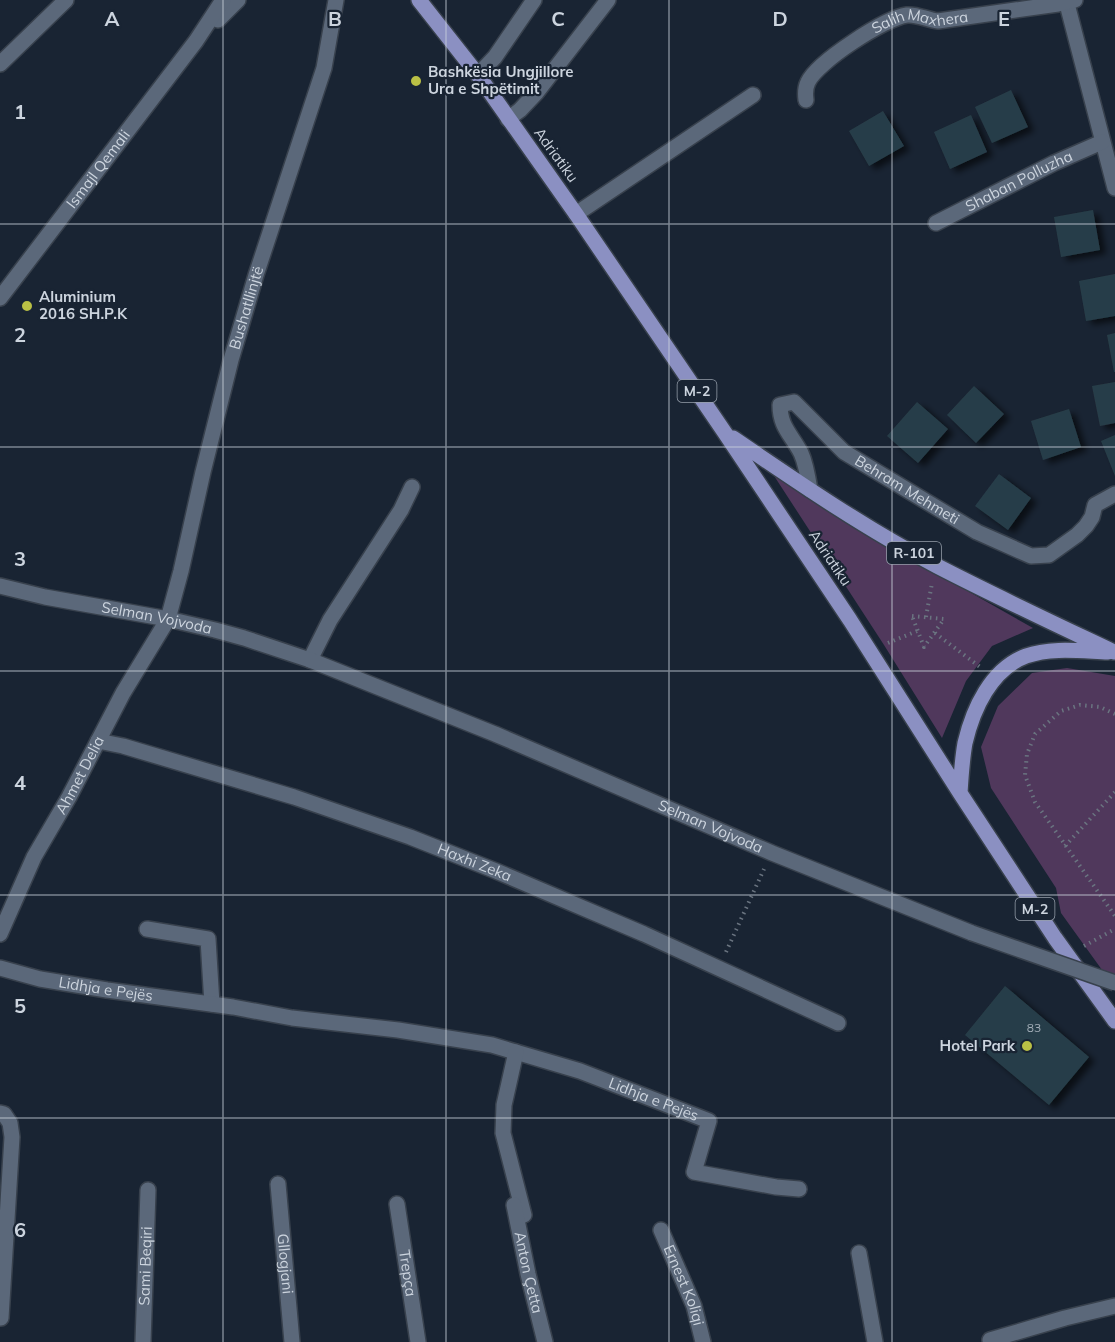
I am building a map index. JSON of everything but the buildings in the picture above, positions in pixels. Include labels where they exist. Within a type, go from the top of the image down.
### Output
[{"type":"main road","name":"Adriatiku","points":[[419,0],[478,75],[576,214],[870,651],[1055,938],[1115,1021]]},
{"type":"main road","name":"R-101","points":[[725,433],[871,529],[936,566],[1114,652]]},
{"type":"main road","name":"R-101","points":[[960,793],[968,733],[976,710],[996,676],[1026,656],[1040,653],[1064,650],[1114,652]]},
{"type":"street","points":[[0,64],[66,0]]},
{"type":"street","name":"Ismajl Qemali","points":[[0,298],[196,41],[223,0]]},
{"type":"street","name":"Ismajl Qemali","points":[[196,41],[238,0]]},
{"type":"street","name":"Bushatllinjtë","points":[[168,619],[231,360],[266,242],[324,68],[336,0]]},
{"type":"street","points":[[478,75],[495,57],[534,0]]},
{"type":"street","points":[[508,119],[537,92],[609,0]]},
{"type":"street","points":[[1069,1],[1115,188]]},
{"type":"street","name":"Salih Maxhera","points":[[806,100],[805,88],[809,79],[836,54],[882,24],[905,15],[918,15],[928,20],[938,21],[1069,1]]},
{"type":"street","points":[[576,214],[753,95]]},
{"type":"street","name":"Shaban Polluzha","points":[[936,223],[1053,163],[1102,142]]},
{"type":"street","name":"Behram Mehmeti","points":[[810,490],[806,467],[800,452],[782,423],[780,405],[794,402],[844,452],[976,532],[1031,556],[1049,555],[1077,535],[1092,517],[1095,505],[1115,494]]},
{"type":"street","points":[[310,660],[330,620],[401,510],[412,487]]},
{"type":"street","name":"Selman Vojvoda","points":[[0,586],[45,597],[168,619],[244,638],[310,660],[495,734],[771,853],[972,933],[1115,983]]},
{"type":"street","name":"Ahmet Delia","points":[[0,934],[34,857],[69,797],[123,693],[168,619]]},
{"type":"street","name":"Haxhi Zeka","points":[[98,741],[123,746],[294,797],[410,837],[613,921],[838,1023]]},
{"type":"street","points":[[147,929],[208,939],[212,1004]]},
{"type":"street","name":"Lidhja e Pejës","points":[[0,968],[40,979],[96,988],[492,1045],[580,1071],[709,1121],[694,1172],[799,1189]]},
{"type":"street","points":[[516,1052],[504,1105],[502,1133],[524,1215]]},
{"type":"street","points":[[0,1113],[4,1114],[10,1123],[12,1137],[1,1318]]},
{"type":"street","name":"Gllogjani","points":[[278,1184],[292,1342]]},
{"type":"street","name":"Sami Beqiri","points":[[143,1342],[148,1190]]},
{"type":"street","name":"Anton Çetta","points":[[513,1203],[545,1342]]},
{"type":"street","name":"Trepça","points":[[397,1204],[418,1342]]},
{"type":"street","name":"Ernest Koliqi","points":[[661,1230],[694,1306],[703,1342]]},
{"type":"street","points":[[859,1253],[875,1342]]},
{"type":"street","points":[[990,1340],[1115,1306]]},
{"type":"path","points":[[926,617],[936,566]]},
{"type":"path","points":[[912,616],[926,617],[944,619],[924,647],[912,616]]},
{"type":"path","points":[[870,651],[917,631]]},
{"type":"path","points":[[935,633],[976,665],[996,676]]},
{"type":"path","points":[[1115,714],[1100,707],[1080,705],[1060,711],[1035,734],[1027,754],[1025,775],[1035,802],[1115,916]]},
{"type":"path","points":[[1065,846],[1115,792]]},
{"type":"path","points":[[718,969],[771,853]]},
{"type":"path","points":[[1068,956],[1115,929]]},
{"type":"shaded area","points":[[767,465],[934,572],[1033,628],[992,646],[966,681],[942,738],[884,645]]},
{"type":"shaded area","points":[[1067,668],[1115,676],[1115,988],[1061,913],[1056,888],[991,788],[981,747],[998,706],[1032,673]]},
{"type":"place","name":"Bashkësia Ungjillore Ura e Shpëtimit","points":[[416,81]]},
{"type":"place","name":"Aluminium 2016 SH.P.K","points":[[27,306]]},
{"type":"place","name":"Hotel Park","points":[[1027,1046]]}]
